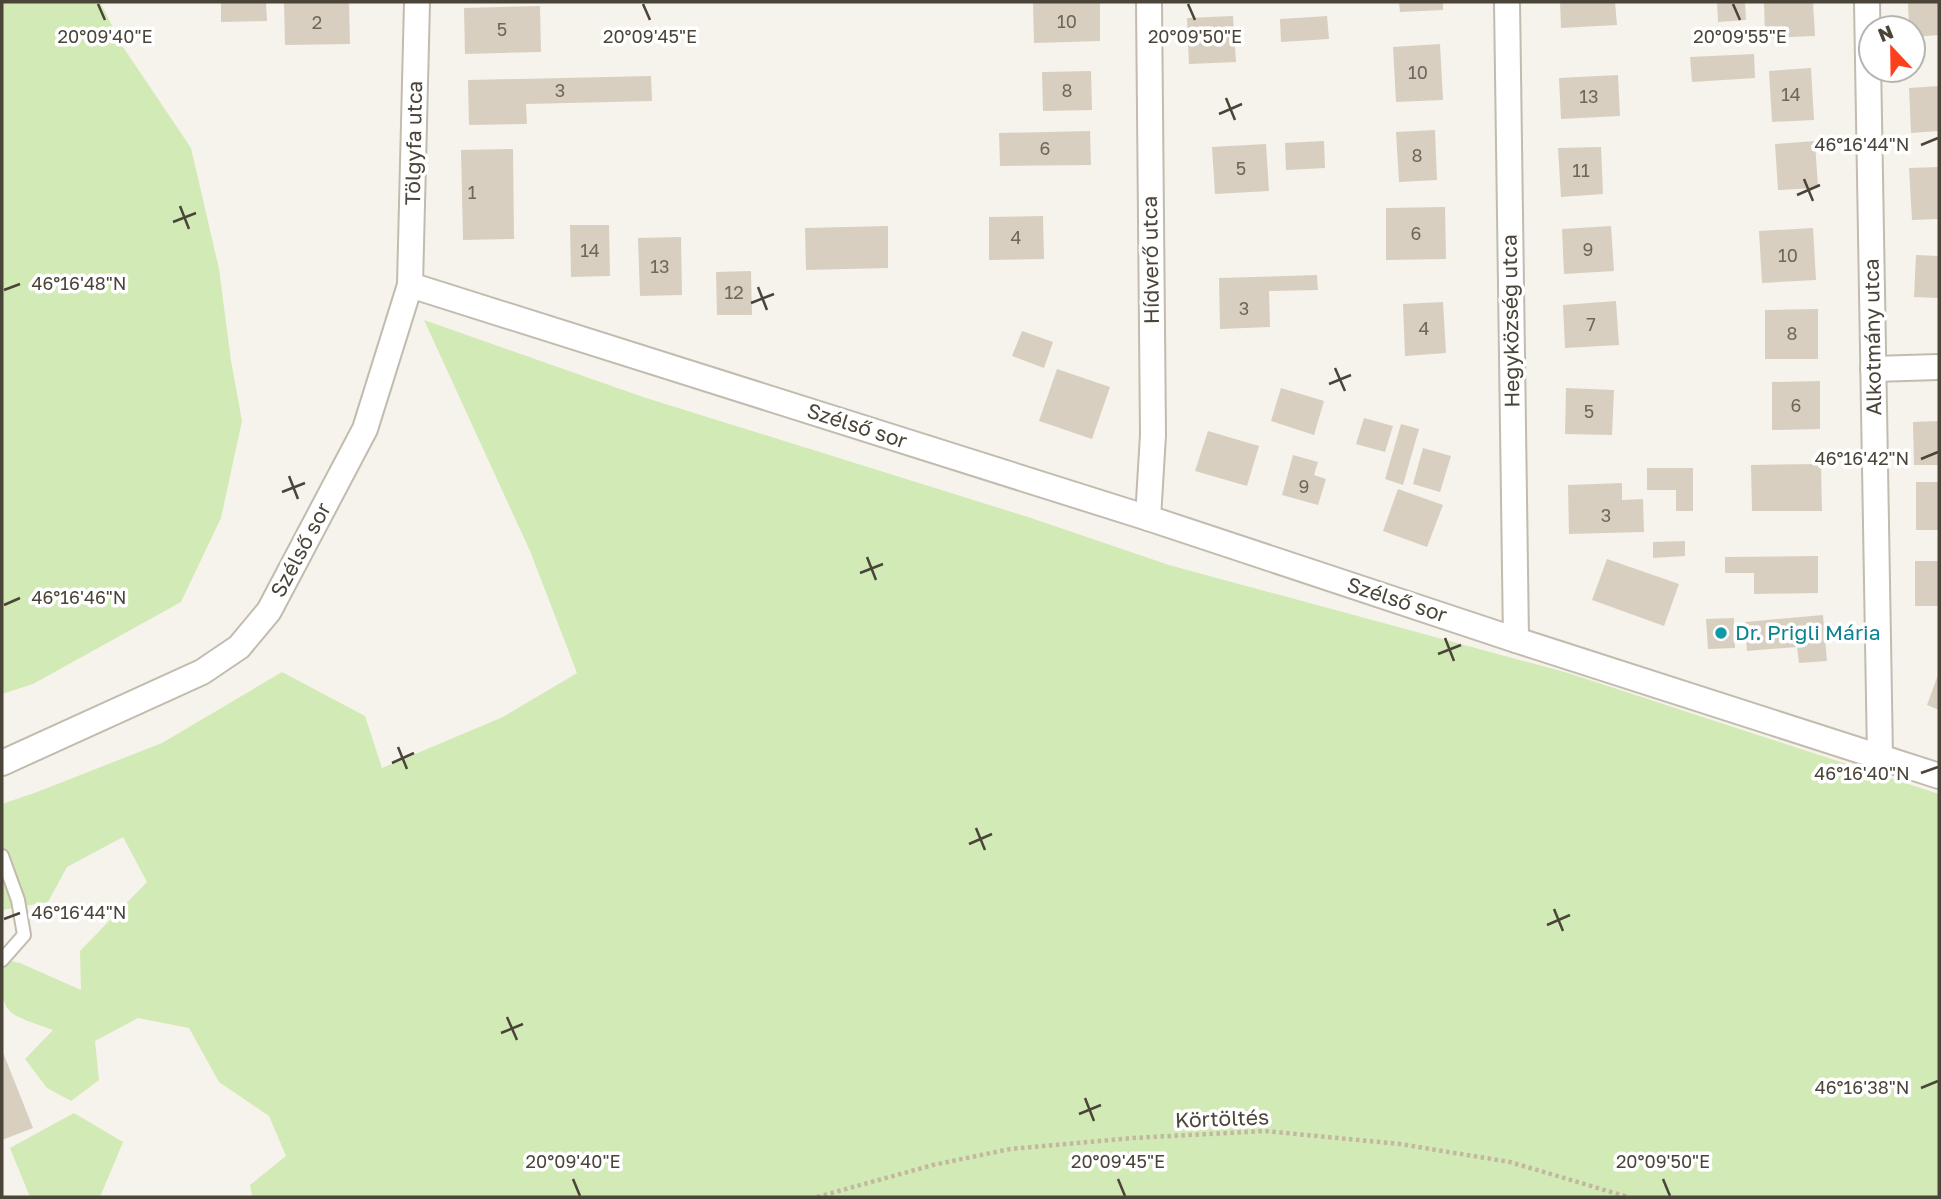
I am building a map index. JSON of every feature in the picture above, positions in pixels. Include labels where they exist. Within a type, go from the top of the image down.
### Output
[{"type":"street","name":"Tölgyfa utca","points":[[410,285],[417,2]]},
{"type":"street","name":"Hídverő utca","points":[[1148,518],[1153,435],[1149,2]]},
{"type":"street","name":"Hegyközség utca","points":[[1507,2],[1516,640]]},
{"type":"street","name":"Alkotmány utca","points":[[1867,2],[1880,756]]},
{"type":"street","name":"Szélső sor","points":[[2,763],[202,672],[239,647],[269,611],[365,429],[410,285],[1148,518],[1939,776]]},
{"type":"street","points":[[1873,369],[1939,367]]},
{"type":"lane","points":[[2,856],[18,900],[24,935],[2,960]]},
{"type":"path","name":"Körtöltés","points":[[817,1197],[933,1165],[1010,1149],[1133,1138],[1265,1131],[1400,1144],[1510,1163],[1628,1197]]},
{"type":"green space","points":[[2,2],[100,2],[123,47],[191,148],[219,269],[242,421],[221,518],[181,602],[33,684],[2,694]]},
{"type":"green space","points":[[424,320],[643,397],[1031,518],[1169,565],[1568,673],[1939,794],[1939,1197],[252,1197],[250,1185],[286,1156],[269,1116],[219,1082],[189,1028],[138,1018],[95,1041],[99,1080],[71,1101],[47,1088],[25,1059],[53,1030],[23,1019],[8,1008],[4,1001],[2,959],[20,963],[81,990],[80,951],[147,882],[123,837],[67,867],[48,902],[2,910],[2,804],[162,743],[282,672],[365,716],[382,768],[503,717],[577,673],[530,551]]},
{"type":"green space","points":[[74,1113],[123,1142],[100,1197],[30,1197],[10,1148]]},
{"type":"building","points":[[221,2],[266,2],[267,21],[221,22]]},
{"type":"building","points":[[284,2],[349,2],[350,44],[285,45]]},
{"type":"building","points":[[1033,2],[1100,2],[1100,41],[1034,43]]},
{"type":"building","points":[[1399,2],[1443,2],[1443,10],[1400,12]]},
{"type":"building","points":[[1560,2],[1615,2],[1617,25],[1561,28]]},
{"type":"building","points":[[1717,2],[1745,2],[1746,20],[1718,22]]},
{"type":"building","points":[[1764,2],[1813,2],[1815,36],[1765,38]]},
{"type":"building","points":[[1939,2],[1939,35],[1927,36],[1927,14],[1908,14],[1908,3]]},
{"type":"building","points":[[540,6],[541,52],[465,54],[464,8]]},
{"type":"building","points":[[1233,16],[1236,62],[1189,64],[1187,18]]},
{"type":"building","points":[[1327,16],[1329,39],[1281,42],[1280,19]]},
{"type":"building","points":[[1440,44],[1443,100],[1396,102],[1393,47]]},
{"type":"building","points":[[1754,54],[1755,78],[1692,82],[1690,57]]},
{"type":"building","points":[[1811,68],[1814,120],[1772,122],[1769,71]]},
{"type":"building","points":[[1091,71],[1092,110],[1043,111],[1042,72]]},
{"type":"building","points":[[1618,75],[1620,116],[1561,119],[1559,78]]},
{"type":"building","points":[[651,76],[652,101],[526,104],[527,124],[469,125],[468,80]]},
{"type":"building","points":[[1939,86],[1939,131],[1911,133],[1909,88]]},
{"type":"building","points":[[1435,130],[1437,180],[1399,182],[1396,132]]},
{"type":"building","points":[[1090,131],[1091,165],[1000,166],[999,133]]},
{"type":"building","points":[[1324,141],[1325,168],[1286,170],[1285,143]]},
{"type":"building","points":[[1815,141],[1818,188],[1778,190],[1775,144]]},
{"type":"building","points":[[1266,144],[1269,191],[1215,194],[1212,147]]},
{"type":"building","points":[[1601,147],[1603,194],[1561,197],[1558,148]]},
{"type":"building","points":[[513,149],[514,239],[463,240],[461,150]]},
{"type":"building","points":[[1939,167],[1939,219],[1912,220],[1909,168]]},
{"type":"building","points":[[1445,207],[1446,259],[1386,260],[1386,208]]},
{"type":"building","points":[[1043,216],[1044,259],[989,260],[989,217]]},
{"type":"building","points":[[570,225],[609,225],[610,276],[571,277]]},
{"type":"building","points":[[888,226],[888,268],[806,270],[805,228]]},
{"type":"building","points":[[1611,226],[1614,271],[1564,274],[1562,229]]},
{"type":"building","points":[[1813,228],[1816,280],[1762,283],[1759,231]]},
{"type":"building","points":[[681,237],[682,295],[640,296],[638,238]]},
{"type":"building","points":[[1916,255],[1939,256],[1939,298],[1914,297]]},
{"type":"building","points":[[751,271],[752,315],[717,315],[716,272]]},
{"type":"building","points":[[1317,275],[1318,290],[1269,291],[1270,327],[1220,329],[1219,278]]},
{"type":"building","points":[[1616,301],[1619,345],[1565,348],[1563,305]]},
{"type":"building","points":[[1443,302],[1446,353],[1405,356],[1403,304]]},
{"type":"building","points":[[1818,309],[1818,359],[1765,359],[1765,310]]},
{"type":"building","points":[[1022,331],[1053,342],[1044,368],[1012,356]]},
{"type":"building","points":[[1057,369],[1110,387],[1092,439],[1039,421]]},
{"type":"building","points":[[1820,381],[1820,429],[1772,430],[1772,382]]},
{"type":"building","points":[[1281,388],[1324,401],[1314,435],[1271,421]]},
{"type":"building","points":[[1566,388],[1614,390],[1612,435],[1565,434]]},
{"type":"building","points":[[1364,418],[1393,426],[1385,452],[1356,444]]},
{"type":"building","points":[[1939,421],[1939,465],[1914,465],[1913,422]]},
{"type":"building","points":[[1401,424],[1419,429],[1403,485],[1385,479]]},
{"type":"building","points":[[1208,431],[1259,446],[1247,486],[1195,471]]},
{"type":"building","points":[[1423,448],[1451,456],[1440,492],[1413,484]]},
{"type":"building","points":[[1293,455],[1318,462],[1314,475],[1326,479],[1318,505],[1282,495]]},
{"type":"building","points":[[1821,464],[1822,511],[1752,511],[1751,465]]},
{"type":"building","points":[[1647,468],[1693,468],[1693,511],[1676,511],[1676,490],[1647,490]]},
{"type":"building","points":[[1916,482],[1939,482],[1939,530],[1916,530]]},
{"type":"building","points":[[1622,483],[1622,500],[1643,499],[1644,532],[1569,534],[1568,485]]},
{"type":"building","points":[[1398,489],[1443,505],[1427,547],[1383,531]]},
{"type":"building","points":[[1685,541],[1685,556],[1653,558],[1653,542]]},
{"type":"building","points":[[1818,556],[1818,593],[1754,594],[1754,573],[1725,573],[1725,557]]},
{"type":"building","points":[[1607,559],[1679,584],[1664,626],[1592,600]]},
{"type":"building","points":[[1915,561],[1939,561],[1939,606],[1915,606]]},
{"type":"building","points":[[1823,615],[1827,661],[1799,663],[1797,647],[1747,651],[1745,622]]},
{"type":"building","name":"Dr. Prigli Mária","points":[[1734,618],[1735,648],[1708,649],[1706,619]]},
{"type":"building","points":[[1939,672],[1939,710],[1927,705]]},
{"type":"building","points":[[2,1050],[33,1128],[2,1140]]},
{"type":"place","name":"Dr. Prigli Mária","points":[[1721,633]]}]
